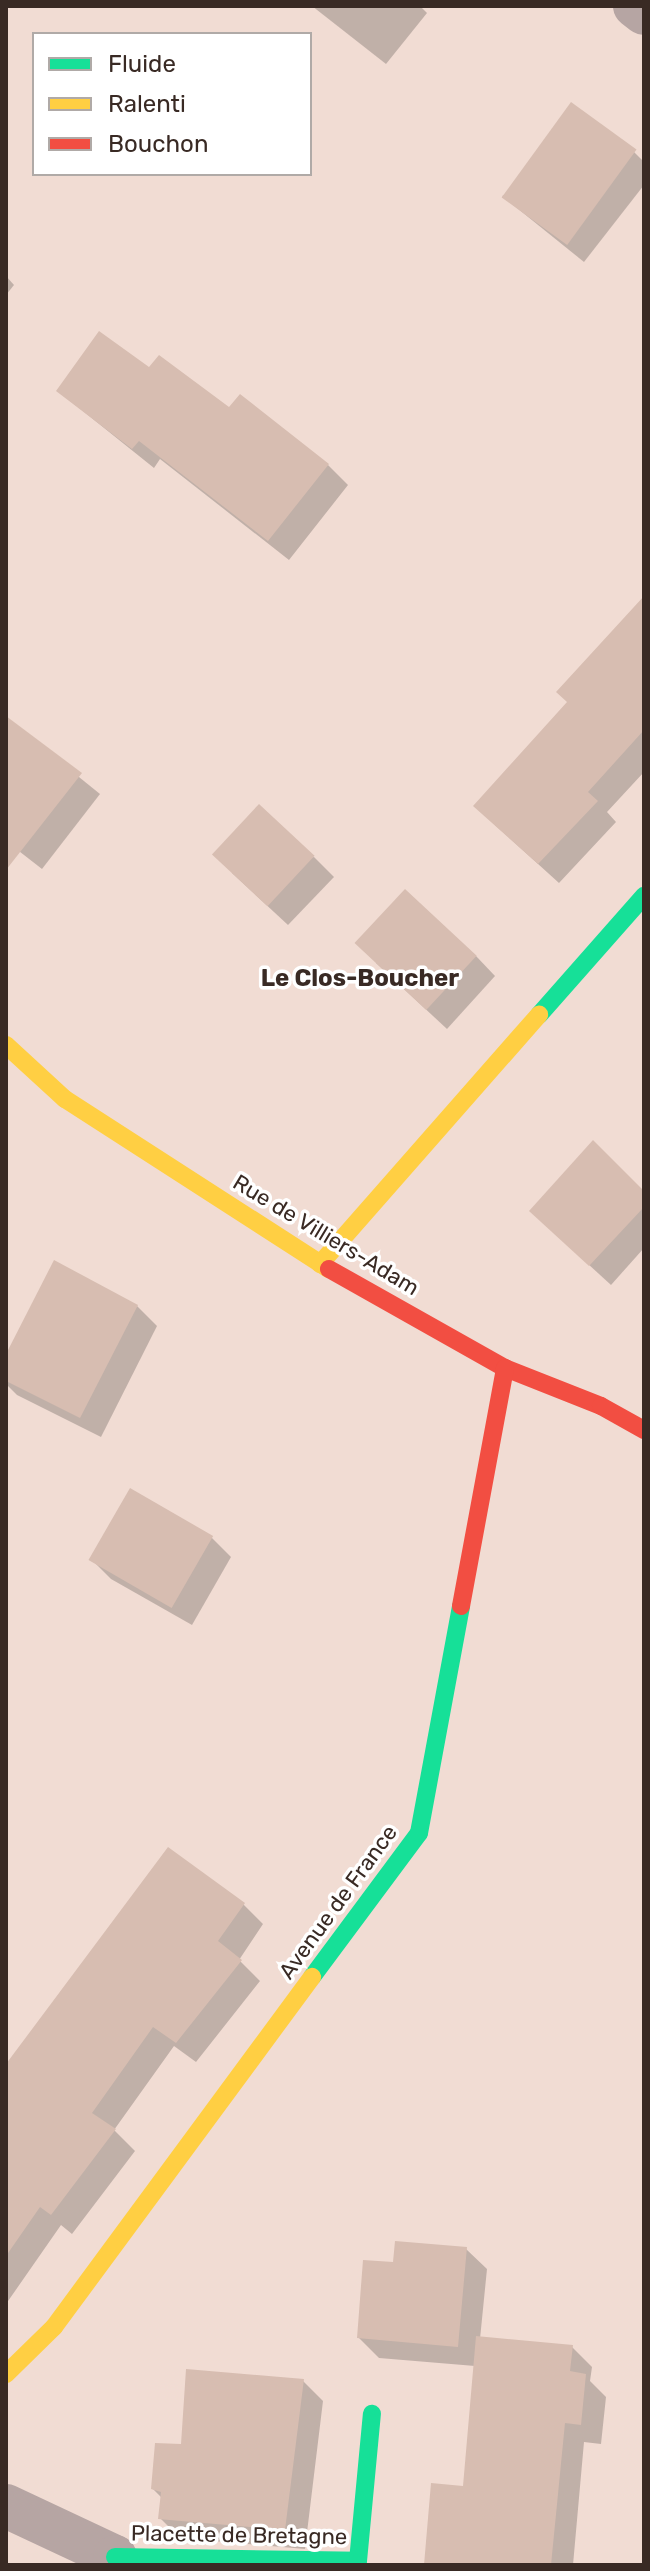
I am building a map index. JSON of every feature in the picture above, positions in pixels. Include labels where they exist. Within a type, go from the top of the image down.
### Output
[{"type":"street","points":[[635,6],[644,13]]},
{"type":"street","points":[[320,1264],[644,896]]},
{"type":"street","name":"Rue de Villiers-Adam","points":[[6,1045],[65,1099],[320,1264],[505,1368],[601,1406],[644,1430]]},
{"type":"street","name":"Avenue de France","points":[[6,2374],[54,2327],[419,1833],[505,1368]]},
{"type":"street","name":"Placette de Bretagne","points":[[115,2561],[358,2561],[372,2414]]},
{"type":"street","points":[[6,2506],[115,2561]]},
{"type":"building","points":[[571,102],[637,150],[567,245],[502,197]]},
{"type":"building","points":[[99,331],[149,367],[159,355],[229,407],[240,394],[329,464],[268,541],[139,441],[132,449],[56,391]]},
{"type":"building","points":[[644,596],[644,730],[588,792],[598,801],[538,864],[473,806],[567,702],[556,692]]},
{"type":"building","points":[[6,716],[82,773],[6,870]]},
{"type":"building","points":[[259,804],[315,856],[268,906],[212,854]]},
{"type":"building","points":[[405,889],[477,956],[426,1010],[355,943]]},
{"type":"building","points":[[593,1140],[644,1191],[644,1207],[589,1266],[529,1211]]},
{"type":"building","points":[[54,1260],[138,1305],[80,1418],[6,1381],[6,1354]]},
{"type":"building","points":[[130,1488],[213,1536],[172,1608],[88,1560]]},
{"type":"building","points":[[168,1847],[245,1903],[218,1941],[242,1960],[176,2043],[153,2027],[92,2113],[116,2129],[51,2215],[40,2207],[6,2256],[6,2064]]},
{"type":"building","points":[[395,2241],[467,2247],[458,2347],[357,2338],[363,2260],[393,2262]]},
{"type":"building","points":[[476,2336],[573,2345],[570,2371],[586,2374],[581,2425],[565,2423],[551,2565],[424,2565],[431,2483],[463,2486]]},
{"type":"building","points":[[186,2369],[304,2379],[285,2530],[158,2519],[161,2492],[151,2489],[155,2443],[181,2444]]},
{"type":"traffic: fast","points":[[539,1015],[644,896]]},
{"type":"traffic: fast","points":[[312,1977],[419,1833],[461,1606]]},
{"type":"traffic: fast","points":[[115,2557],[358,2561],[372,2414]]},
{"type":"traffic: slow","points":[[320,1264],[539,1015]]},
{"type":"traffic: slow","points":[[6,1045],[65,1099],[329,1269]]},
{"type":"traffic: slow","points":[[6,2374],[54,2327],[312,1977]]},
{"type":"traffic: jam","points":[[329,1269],[505,1368],[601,1406],[644,1430]]},
{"type":"traffic: jam","points":[[461,1606],[505,1368]]},
{"type":"district","name":"Le Clos-Boucher","points":[[360,979]]}]
